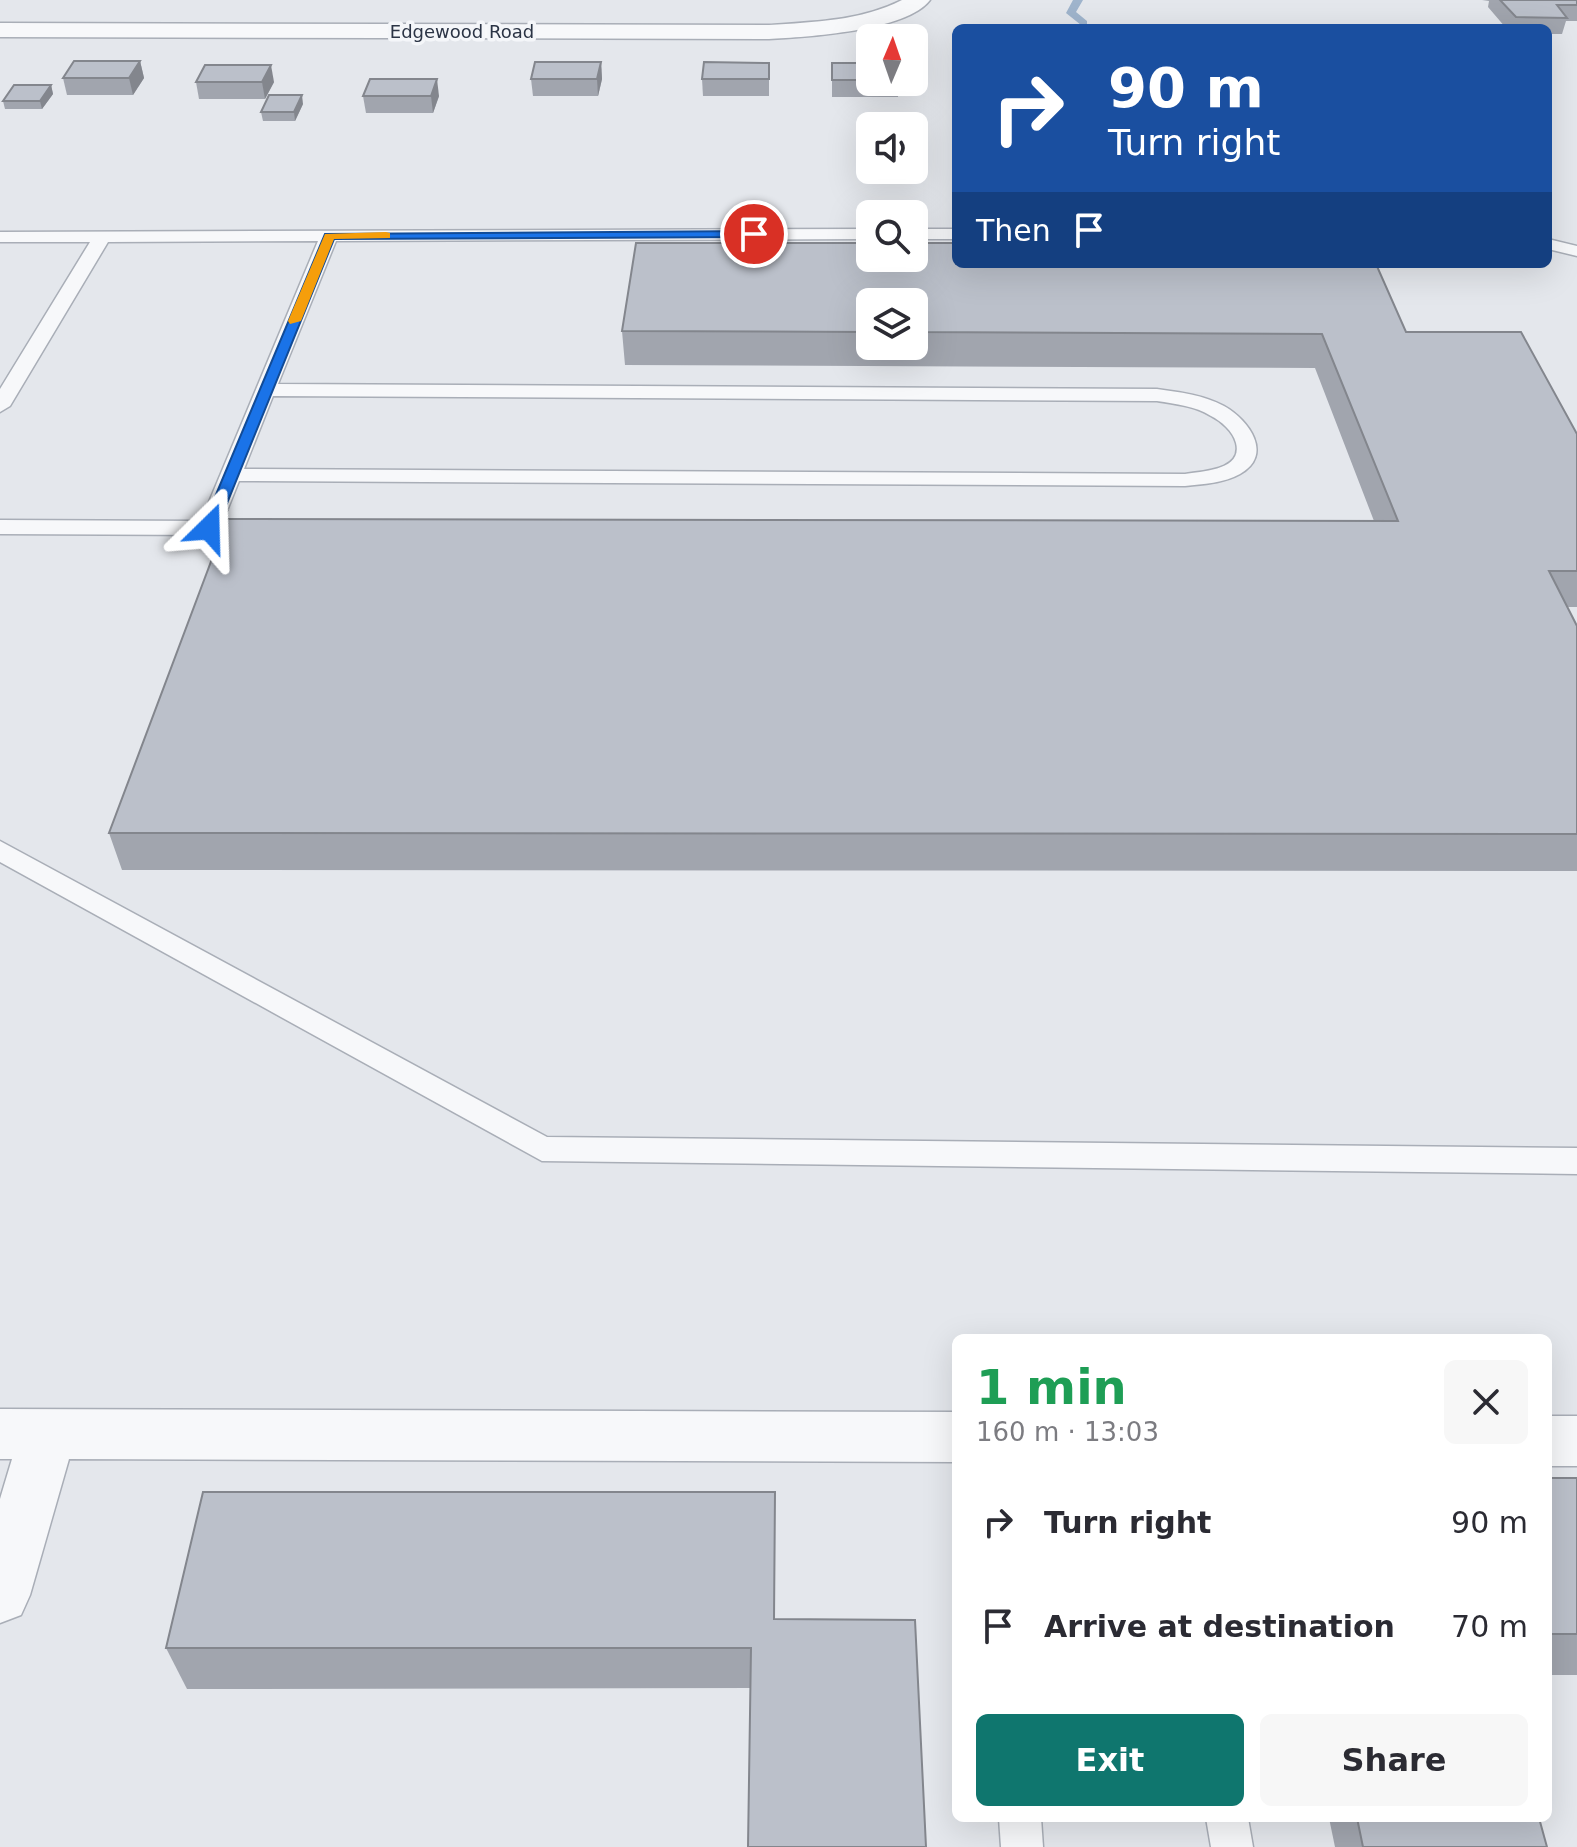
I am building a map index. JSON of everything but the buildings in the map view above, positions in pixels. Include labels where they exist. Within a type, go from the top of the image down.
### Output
[{"type":"street","name":"Edgewood Road","points":[[12,30],[769,32],[827,29],[872,19],[919,0]]},
{"type":"street","points":[[12,30],[71,6]]},
{"type":"street","points":[[0,1595],[24,1434],[952,1437]]},
{"type":"street","points":[[1552,1441],[1577,1441]]},
{"type":"lane","points":[[0,237],[856,234]]},
{"type":"lane","points":[[928,234],[952,234]]},
{"type":"lane","points":[[0,527],[209,528],[329,236]]},
{"type":"lane","points":[[0,406],[101,238]]},
{"type":"lane","points":[[1552,245],[1577,251]]},
{"type":"lane","points":[[231,475],[1185,480],[1216,476],[1237,468],[1247,453],[1247,440],[1239,425],[1217,410],[1189,400],[1157,395],[266,390]]},
{"type":"lane","points":[[0,850],[542,1149],[1577,1161]]},
{"type":"lane","points":[[1020,1822],[1022,1847]]},
{"type":"lane","points":[[1228,1822],[1232,1847]]},
{"type":"waterway","points":[[1078,0],[1071,13],[1084,23]]},
{"type":"slow traffic","points":[[294,321],[329,236],[386,236]]},
{"type":"route","points":[[209,528],[329,236],[754,234]]}]
